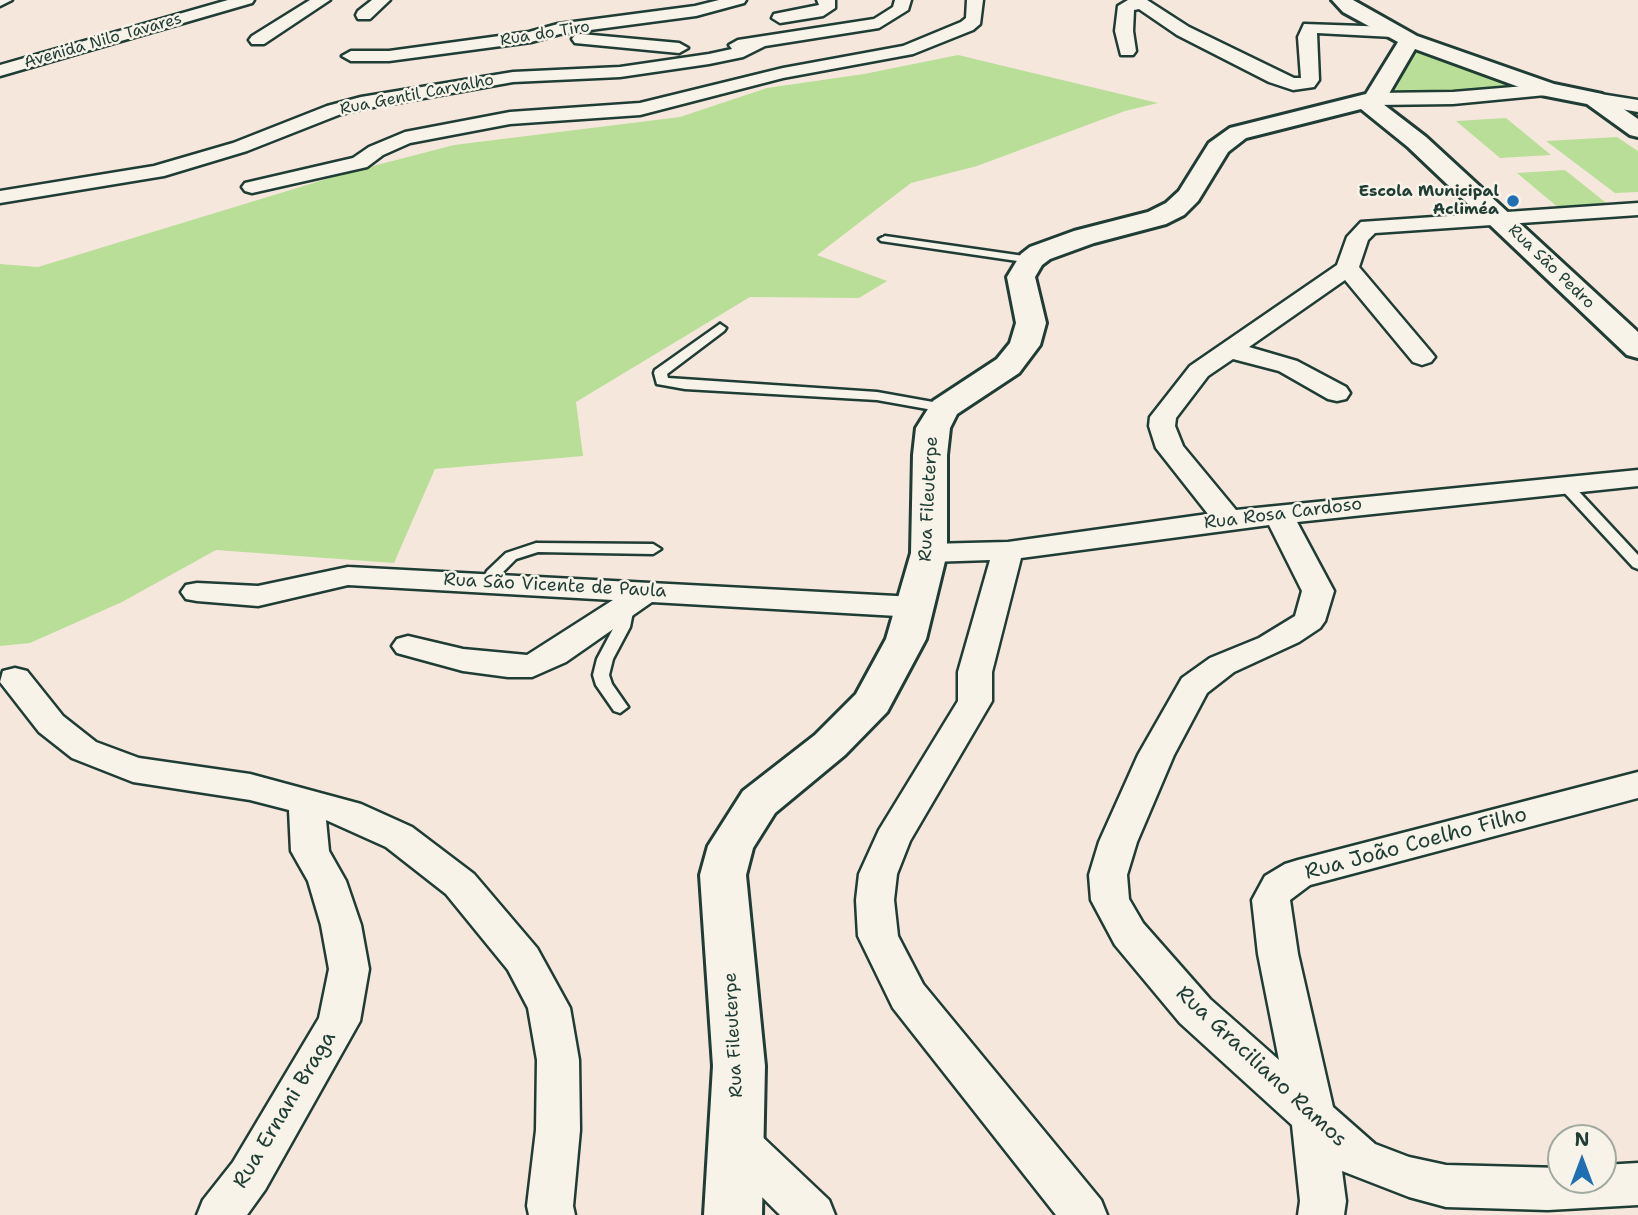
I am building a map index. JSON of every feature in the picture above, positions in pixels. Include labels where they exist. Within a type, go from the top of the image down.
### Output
[{"type":"main road","points":[[1342,0],[1350,8],[1402,36],[1549,90],[1594,99],[1638,130]]},
{"type":"main road","points":[[944,408],[1009,366],[1025,345],[1031,323],[1021,277],[1031,260],[1048,248],[1157,218],[1175,209],[1189,196],[1218,148],[1238,133],[1290,118],[1371,101],[1402,36]]},
{"type":"main road","name":"Rua São Pedro","points":[[1371,101],[1638,349]]},
{"type":"main road","name":"Rua Fileuterpe","points":[[733,1215],[739,1066],[723,875],[731,846],[759,802],[830,744],[872,702],[906,639],[929,553],[930,455],[933,428],[944,408]]},
{"type":"street","name":"Avenida Nilo Tavares","points":[[0,71],[246,0]]},
{"type":"street","points":[[258,40],[281,23],[322,0]]},
{"type":"street","points":[[364,15],[382,0]]},
{"type":"street","name":"Rua do Tiro","points":[[351,56],[389,57],[531,37],[558,29],[685,13],[738,0]]},
{"type":"street","points":[[779,18],[817,12],[827,8],[828,2],[825,0]]},
{"type":"street","points":[[531,37],[667,48],[758,43],[879,23],[900,10],[903,0]]},
{"type":"street","points":[[252,187],[360,163],[376,151],[405,138],[510,118],[640,109],[783,72],[907,50],[967,26],[974,20],[975,0]]},
{"type":"street","points":[[1128,51],[1125,31],[1126,6],[1138,2],[1183,31],[1275,78],[1293,84],[1307,83],[1310,80],[1307,37],[1310,28],[1402,36]]},
{"type":"street","name":"Rua Gentil Carvalho","points":[[0,197],[157,172],[240,147],[334,110],[361,103],[513,77],[607,73],[709,59],[737,53],[758,43]]},
{"type":"street","points":[[0,88],[55,54]]},
{"type":"street","points":[[1371,101],[1549,90]]},
{"type":"street","points":[[1594,99],[1638,106]]},
{"type":"street","points":[[1228,520],[1170,448],[1162,426],[1163,417],[1199,371],[1348,268],[1358,237],[1369,228],[1638,209]]},
{"type":"street","points":[[1348,268],[1422,356]]},
{"type":"street","points":[[1230,350],[1288,366],[1337,393]]},
{"type":"street","name":"Rua Rosa Cardoso","points":[[929,553],[1008,551],[1278,514],[1638,478]]},
{"type":"street","name":"Rua Graciliano Ramos","points":[[1278,514],[1318,591],[1309,621],[1270,645],[1222,665],[1194,686],[1156,755],[1118,842],[1108,875],[1110,900],[1129,934],[1195,1011],[1359,1158],[1409,1177],[1446,1186],[1548,1189],[1638,1184]]},
{"type":"street","points":[[1008,551],[975,672],[975,701],[892,840],[878,874],[875,900],[878,936],[908,996],[1084,1215]]},
{"type":"street","name":"Rua São Vicente de Paula","points":[[197,593],[258,596],[348,576],[490,582],[636,599],[915,607]]},
{"type":"street","points":[[408,646],[463,660],[532,666],[554,655],[636,599]]},
{"type":"street","points":[[15,679],[51,724],[83,750],[133,770],[250,787],[348,813],[399,837],[460,884],[523,959],[549,1009],[558,1060],[558,1130],[550,1206],[552,1215]]},
{"type":"street","name":"Rua João Coelho Filho","points":[[1321,1215],[1323,1201],[1313,1118],[1278,954],[1271,900],[1279,886],[1298,874],[1638,786]]},
{"type":"street","name":"Rua Ernani Braga","points":[[220,1215],[249,1176],[339,1021],[349,969],[341,925],[331,892],[310,851],[306,800]]},
{"type":"street","points":[[738,1143],[812,1215]]},
{"type":"lane","points":[[885,239],[1031,260]]},
{"type":"lane","points":[[720,328],[660,373],[662,381],[685,385],[877,396],[944,408]]},
{"type":"lane","points":[[1565,485],[1638,564]]},
{"type":"lane","points":[[490,582],[495,570],[511,556],[536,547],[653,549]]},
{"type":"lane","points":[[620,707],[604,685],[601,675],[604,659],[636,599]]},
{"type":"green space","points":[[1417,49],[1527,89],[1393,94]]},
{"type":"green space","points":[[958,55],[1158,103],[1125,111],[977,166],[911,183],[817,255],[887,281],[859,298],[750,297],[576,402],[583,456],[435,469],[394,563],[216,550],[122,602],[30,643],[0,646],[0,264],[38,267],[346,173],[454,145],[680,117],[767,88],[864,74]]},
{"type":"green space","points":[[1506,118],[1551,155],[1500,158],[1456,121]]},
{"type":"green space","points":[[1617,137],[1638,151],[1638,192],[1615,193],[1546,141]]},
{"type":"green space","points":[[1565,170],[1610,206],[1560,209],[1517,173]]},
{"type":"place","name":"Escola Municipal Acliméa","points":[[1513,201]]}]
